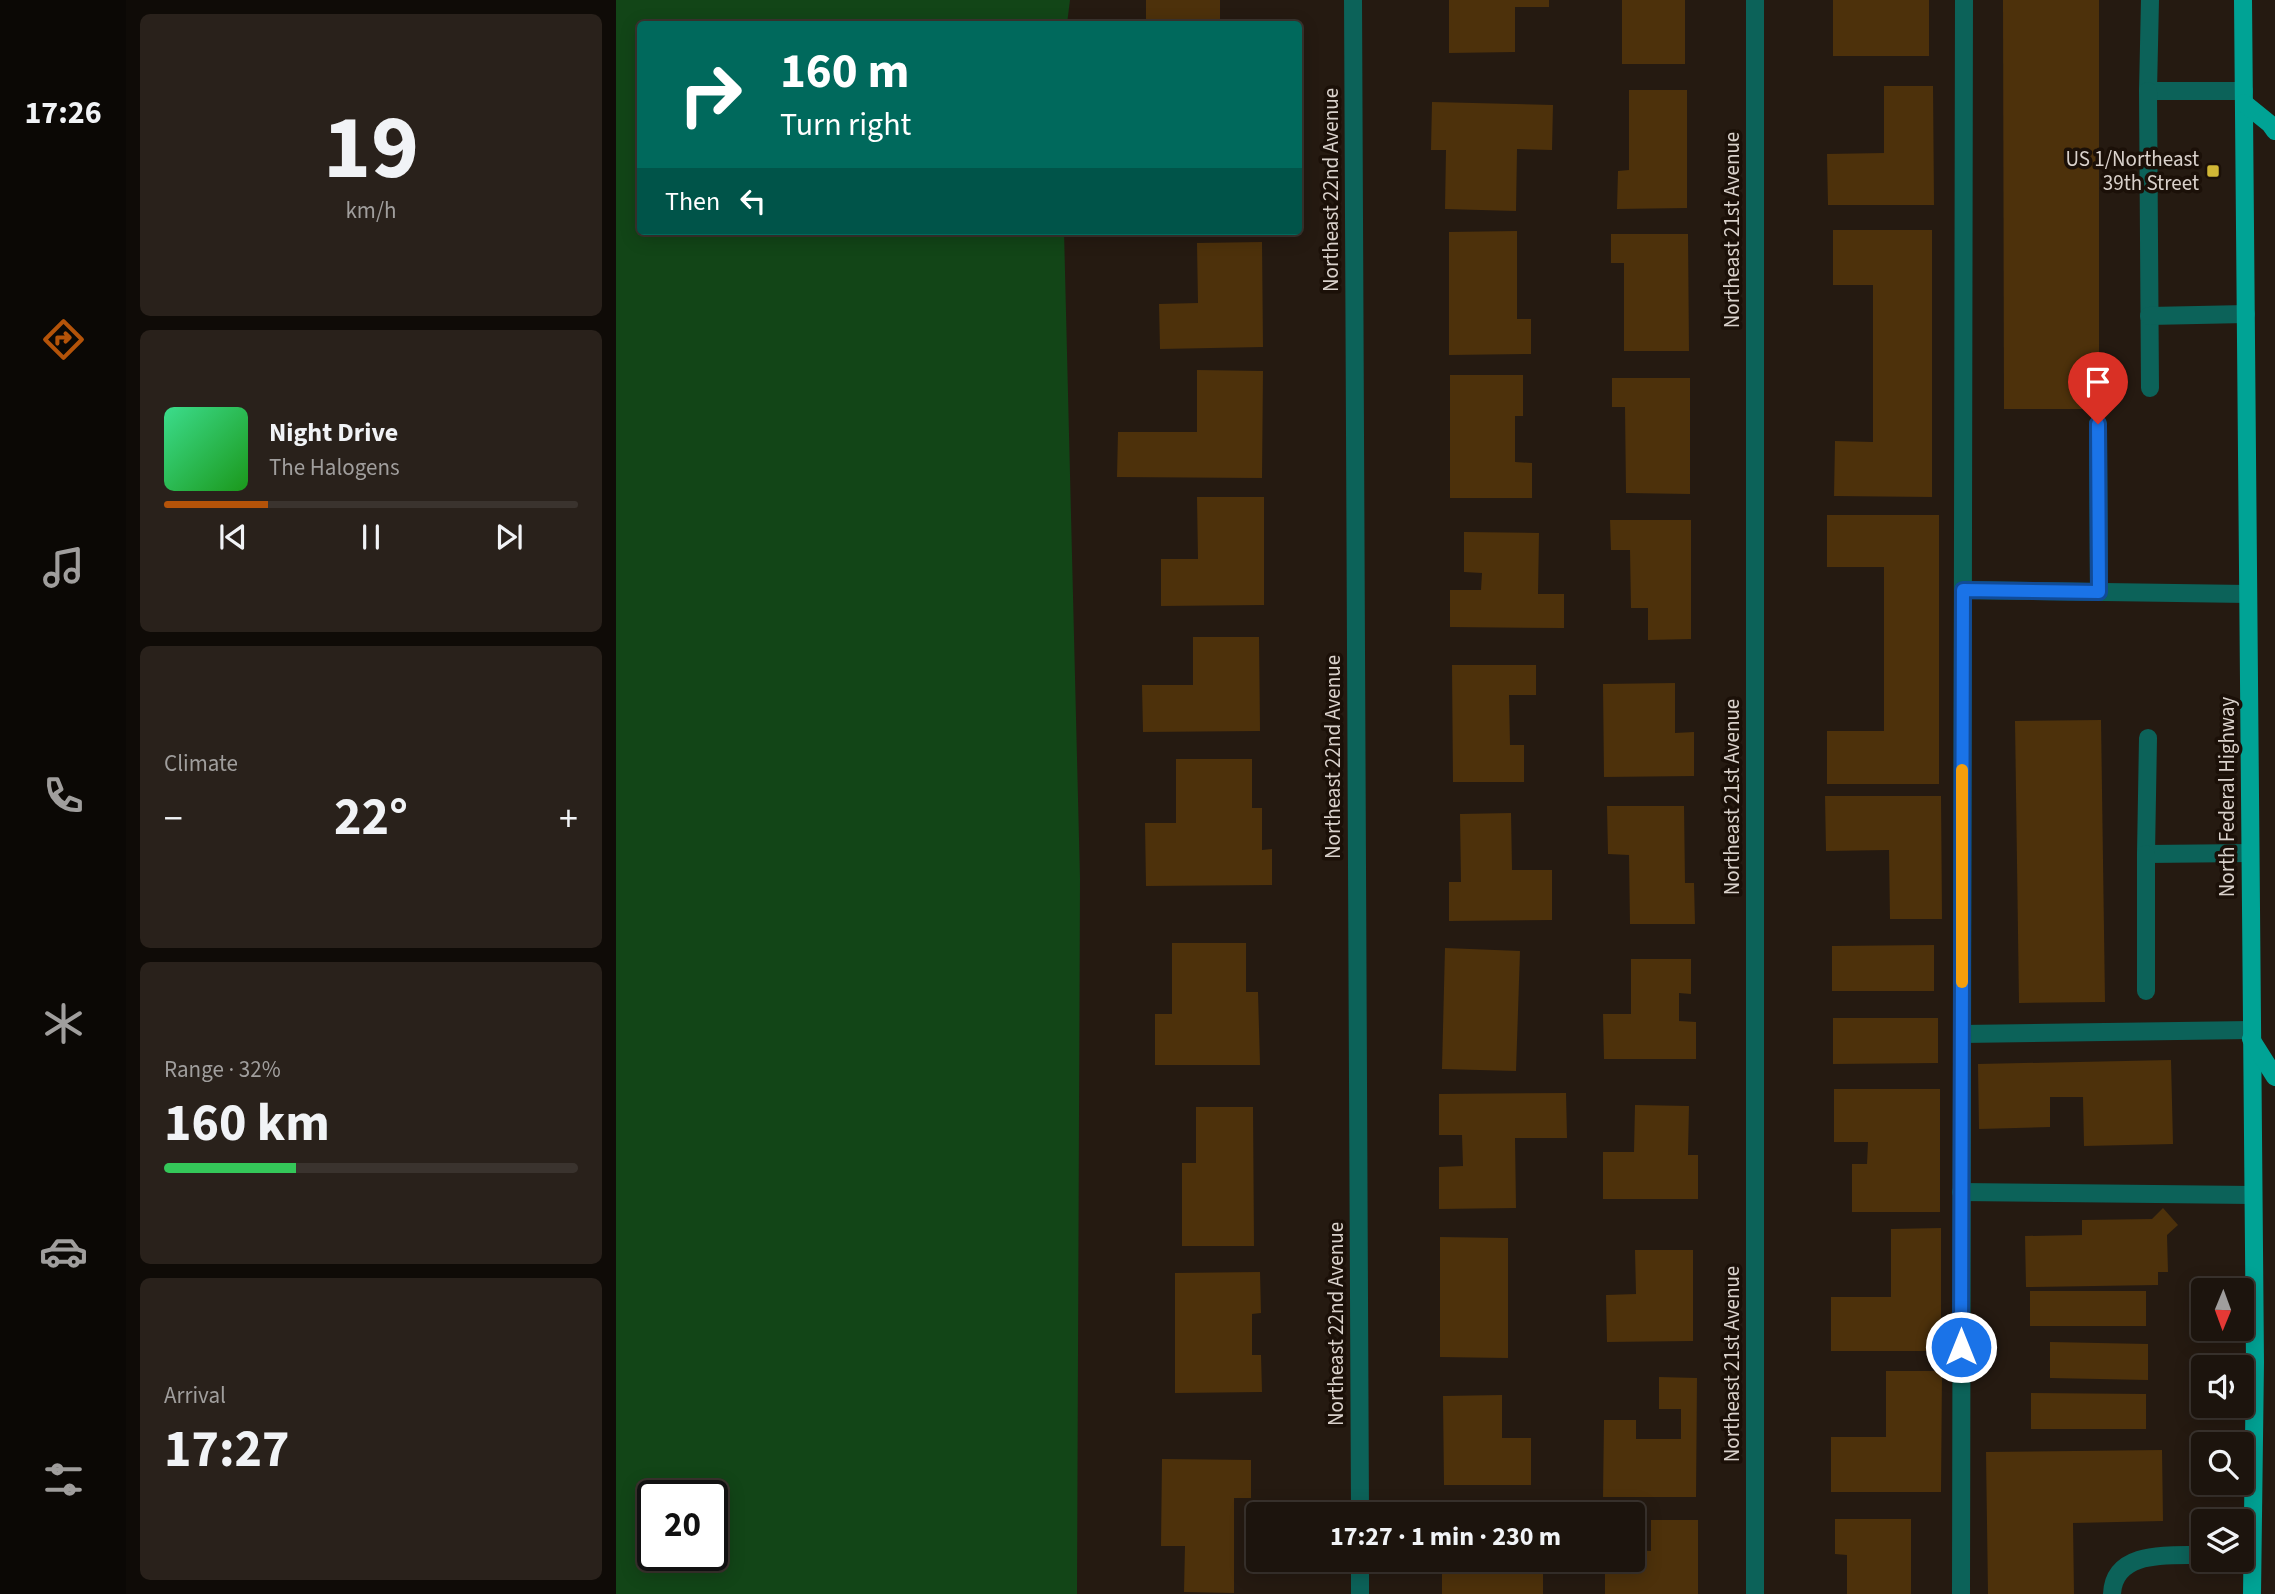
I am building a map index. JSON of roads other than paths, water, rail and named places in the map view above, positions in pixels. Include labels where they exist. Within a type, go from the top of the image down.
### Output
[{"type":"main road","name":"North Federal Highway","points":[[2243,0],[2255,1362],[2249,1509]]},
{"type":"main road","points":[[2244,97],[2275,131]]},
{"type":"main road","points":[[2251,1034],[2275,1077]]},
{"type":"main road","name":"North Federal Highway","points":[[2249,1572],[2252,1594]]},
{"type":"street","name":"Northeast 22nd Avenue","points":[[1353,0],[1360,1502]]},
{"type":"street","name":"Northeast 21st Avenue","points":[[1755,0],[1755,1594]]},
{"type":"street","points":[[1961,1594],[1964,0]]},
{"type":"street","points":[[2150,0],[2150,388]]},
{"type":"street","points":[[2148,91],[2244,97]]},
{"type":"street","points":[[2149,316],[2246,314]]},
{"type":"street","points":[[2098,424],[2099,592]]},
{"type":"street","points":[[1963,590],[2248,594]]},
{"type":"street","points":[[2146,990],[2148,738]]},
{"type":"street","points":[[2146,854],[2250,853]]},
{"type":"street","points":[[1962,1034],[2251,1034]]},
{"type":"street","points":[[1961,1192],[2253,1195]]},
{"type":"street","points":[[2112,1594],[2119,1571],[2135,1560],[2191,1555]]},
{"type":"street","points":[[1360,1572],[1360,1594]]},
{"type":"place","name":"US 1/Northeast 39th Street","points":[[2213,171]]}]
